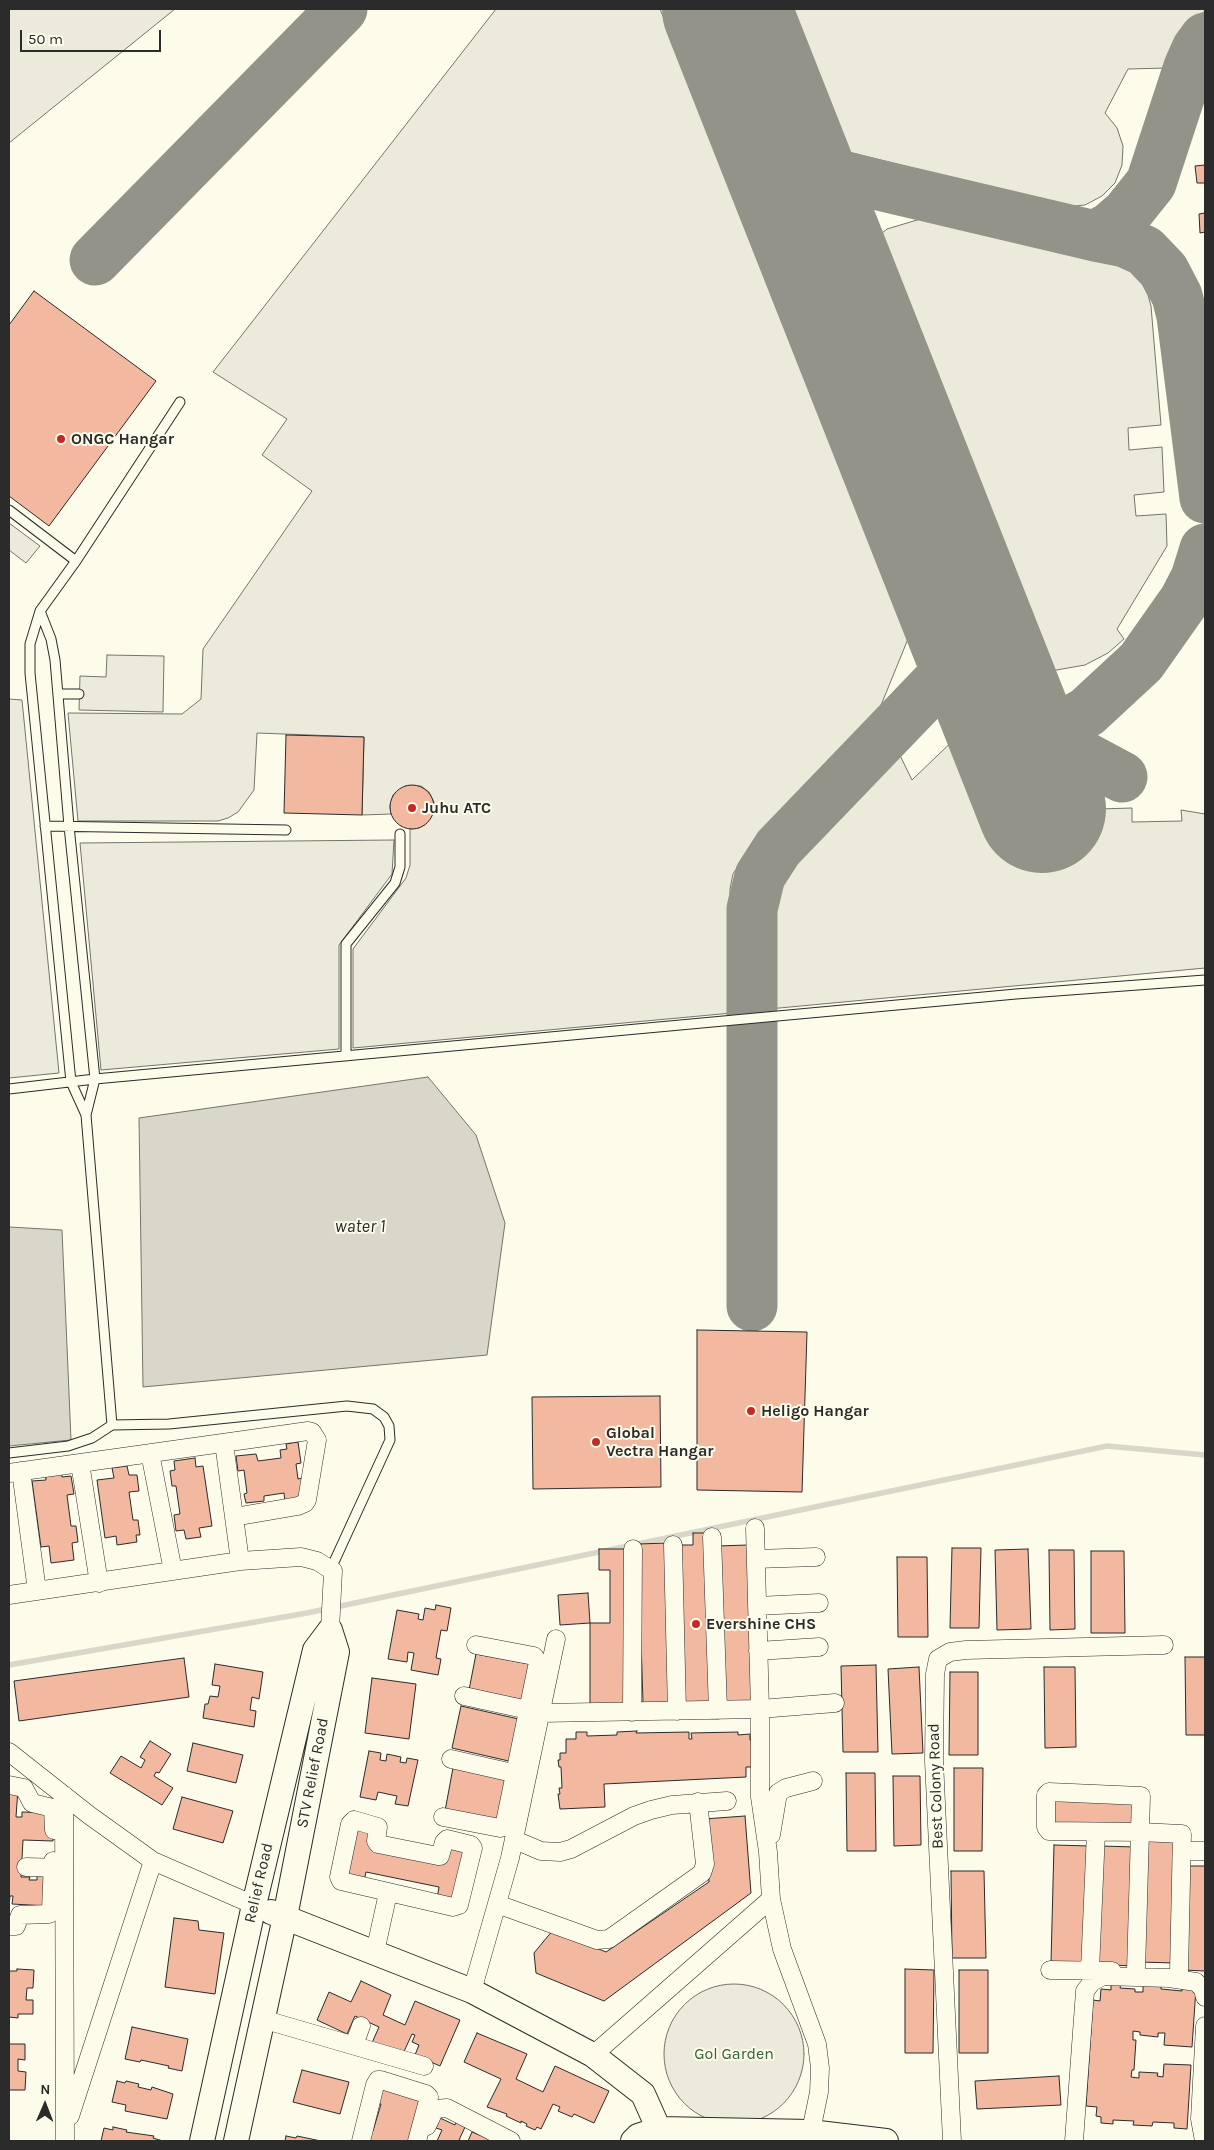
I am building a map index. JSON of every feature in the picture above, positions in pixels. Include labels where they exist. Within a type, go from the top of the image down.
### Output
[{"type":"street","points":[[37,1591],[15,1472],[308,1431],[312,1432],[317,1440],[305,1503],[298,1506],[234,1517]]},
{"type":"street","points":[[224,1443],[240,1561]]},
{"type":"street","points":[[150,1453],[173,1571]]},
{"type":"street","points":[[80,1463],[99,1583]]},
{"type":"street","points":[[755,1528],[760,1709],[760,1797],[768,1852],[771,1899],[782,1950],[817,2044],[820,2068],[819,2092],[809,2137]]},
{"type":"street","points":[[712,1537],[718,1710]]},
{"type":"street","points":[[673,1545],[677,1711]]},
{"type":"street","points":[[632,1712],[633,1550]]},
{"type":"street","points":[[9,1595],[240,1561],[300,1557],[317,1561],[333,1576],[331,1626]]},
{"type":"street","points":[[756,1559],[816,1557]]},
{"type":"street","points":[[757,1606],[819,1603]]},
{"type":"street","name":"Relief Road","points":[[202,2141],[254,1905],[315,1650],[331,1626]]},
{"type":"street","name":"STV Relief Road","points":[[285,1917],[337,1652],[331,1626]]},
{"type":"street","points":[[472,1991],[514,1840],[522,1775],[535,1712],[556,1639]]},
{"type":"street","points":[[476,1645],[536,1657],[538,1662],[535,1712]]},
{"type":"street","name":"Best Colony Road","points":[[952,2141],[934,1761],[935,1674],[938,1659],[950,1652],[966,1650],[1164,1645]]},
{"type":"street","points":[[758,1651],[819,1647]]},
{"type":"street","points":[[464,1696],[535,1712],[760,1709],[835,1703]]},
{"type":"street","points":[[295,1734],[320,1738]]},
{"type":"street","points":[[9,1752],[153,1861],[254,1905],[472,1991],[593,2055],[644,2094],[662,2135]]},
{"type":"street","points":[[451,1759],[522,1775]]},
{"type":"street","points":[[443,1817],[504,1827],[522,1775]]},
{"type":"street","points":[[768,1852],[778,1794],[786,1788],[813,1781]]},
{"type":"street","points":[[9,1785],[22,1786],[32,1803],[53,1808],[55,1814],[59,1868],[65,2136]]},
{"type":"street","points":[[1136,1971],[1140,1832],[1141,1796],[1047,1793],[1046,1829],[1049,1831],[1140,1832],[1181,1833],[1183,1836],[1179,1972]]},
{"type":"street","points":[[9,1926],[16,1926],[20,1915],[49,1914],[51,1910],[59,1868],[64,1795]]},
{"type":"street","points":[[514,1840],[541,1851],[560,1852],[571,1849],[634,1816],[651,1810],[695,1807],[727,1801]]},
{"type":"street","points":[[498,1901],[597,1940],[609,1939],[702,1873],[705,1864],[695,1807]]},
{"type":"street","points":[[352,1821],[378,1826],[376,1841],[378,1844],[438,1856],[440,1856],[444,1842],[447,1839],[471,1845],[472,1848],[458,1906],[453,1907],[388,1893],[343,1882],[339,1879],[352,1821]]},
{"type":"street","points":[[1090,1970],[1096,1832]]},
{"type":"street","points":[[1182,1851],[1205,1851]]},
{"type":"street","points":[[65,2136],[153,1861]]},
{"type":"street","points":[[26,1867],[59,1868]]},
{"type":"street","points":[[375,1952],[388,1893]]},
{"type":"street","points":[[593,2055],[771,1899]]},
{"type":"street","points":[[498,1901],[546,1913]]},
{"type":"street","name":"Relief Road","points":[[236,2141],[285,1917]]},
{"type":"street","points":[[1050,1970],[1205,1973]]},
{"type":"street","points":[[1074,2141],[1085,1991],[1092,1982],[1103,1976],[1169,1978],[1196,1982],[1203,1989],[1205,1997]]},
{"type":"street","points":[[262,2018],[424,2066]]},
{"type":"street","points":[[354,2045],[361,2026]]},
{"type":"street","points":[[1204,2141],[1200,2119],[1205,2026]]},
{"type":"street","points":[[361,2141],[375,2085],[381,2080],[426,2094],[429,2097],[417,2141]]},
{"type":"street","points":[[423,2141],[431,2114],[435,2109],[441,2108],[448,2108],[511,2141]]},
{"type":"street","points":[[633,2141],[638,2136],[662,2135],[809,2137],[886,2141]]},
{"type":"lane","points":[[86,1115],[71,1082],[44,826],[30,672],[30,644],[40,611],[76,561],[180,402]]},
{"type":"lane","points":[[9,510],[76,561]]},
{"type":"lane","points":[[40,611],[51,639],[58,694],[69,826],[95,1079],[86,1115],[112,1425]]},
{"type":"lane","points":[[58,694],[80,694]]},
{"type":"lane","points":[[44,826],[286,830]]},
{"type":"lane","points":[[346,1056],[346,944],[395,883],[400,867],[400,834]]},
{"type":"lane","points":[[9,1089],[95,1079],[1016,994],[1205,980]]},
{"type":"lane","points":[[9,1453],[68,1446],[92,1438],[112,1425],[169,1424],[348,1406],[373,1409],[384,1417],[389,1426],[390,1440],[334,1562],[333,1576]]},
{"type":"green space","points":[[9,9],[175,9],[9,143]]},
{"type":"green space","points":[[496,9],[660,9],[900,582],[910,619],[908,639],[877,715],[749,850],[733,874],[730,889],[732,1013],[353,1048],[353,949],[406,878],[410,865],[410,829],[419,828],[426,824],[434,811],[434,802],[429,792],[421,786],[405,786],[393,795],[390,806],[391,814],[362,815],[364,737],[257,733],[254,790],[238,812],[228,818],[218,821],[78,821],[68,713],[182,714],[201,699],[203,649],[312,491],[262,455],[287,419],[213,372]]},
{"type":"green space","points":[[769,9],[1205,9],[1205,11],[1190,22],[1167,68],[1128,69],[1105,113],[1117,128],[1123,146],[1122,165],[1115,183],[1102,196],[1085,205],[1066,207],[849,152],[831,137],[816,119],[805,98]]},
{"type":"green space","points":[[927,217],[1122,264],[1135,270],[1148,295],[1151,306],[1161,425],[1128,428],[1129,450],[1162,447],[1164,492],[1134,495],[1136,516],[1166,514],[1167,546],[1117,629],[1124,639],[1108,653],[1085,665],[1045,672],[1035,670],[1029,663],[942,424],[950,409],[940,381],[919,372],[874,263],[872,246],[877,237],[887,229]]},
{"type":"green space","points":[[9,699],[22,700],[59,1073],[9,1078]]},
{"type":"green space","points":[[963,731],[1007,841],[1080,812],[1098,809],[1132,808],[1132,822],[1182,821],[1181,810],[1205,814],[1205,968],[758,1010],[760,925],[764,893],[783,855],[894,743],[912,780]]},
{"type":"green space","points":[[394,840],[392,874],[339,945],[339,1049],[101,1070],[80,843]]},
{"type":"green space","name":"Gol Garden","points":[[734,1984],[748,1985],[761,1989],[784,2004],[799,2027],[803,2040],[803,2068],[799,2081],[784,2104],[761,2119],[748,2123],[734,2124],[720,2123],[707,2119],[684,2104],[669,2081],[665,2068],[664,2054],[665,2040],[669,2027],[684,2004],[707,1989],[720,1985]]},
{"type":"shaded area","points":[[9,523],[40,546],[26,563],[9,550]]},
{"type":"shaded area","points":[[107,655],[164,656],[163,712],[79,710],[80,676],[106,677]]},
{"type":"water","name":"water 1","points":[[428,1077],[476,1135],[505,1223],[487,1355],[143,1387],[139,1118]]},
{"type":"water","points":[[9,1227],[62,1230],[71,1440],[9,1446]]},
{"type":"building","points":[[1205,165],[1205,183],[1197,183],[1195,166]]},
{"type":"building","points":[[1205,213],[1205,232],[1200,233],[1199,214]]},
{"type":"building","name":"ONGC Hangar","points":[[34,291],[156,381],[49,526],[9,496],[9,325]]},
{"type":"building","points":[[286,735],[364,737],[362,815],[284,813]]},
{"type":"building","name":"Juhu ATC","points":[[408,785],[416,785],[428,791],[434,807],[428,823],[416,829],[408,829],[396,823],[390,811],[390,803],[396,791]]},
{"type":"building","name":"Heligo Hangar","points":[[697,1330],[807,1332],[802,1492],[697,1490]]},
{"type":"building","name":"Global Vectra Hangar","points":[[660,1396],[661,1487],[533,1489],[532,1397]]},
{"type":"building","points":[[298,1442],[301,1463],[296,1464],[298,1479],[302,1478],[305,1499],[285,1502],[284,1493],[264,1496],[264,1501],[246,1503],[244,1494],[247,1493],[244,1470],[238,1471],[236,1456],[256,1454],[258,1461],[281,1458],[280,1450],[287,1449],[286,1444]]},
{"type":"building","points":[[195,1458],[196,1467],[203,1466],[212,1526],[199,1528],[201,1537],[186,1539],[184,1530],[176,1531],[174,1515],[180,1514],[176,1486],[172,1486],[170,1471],[175,1470],[174,1461]]},
{"type":"building","points":[[127,1466],[129,1475],[137,1475],[139,1491],[129,1492],[133,1520],[138,1520],[140,1535],[136,1535],[137,1542],[117,1545],[116,1536],[105,1538],[97,1480],[114,1478],[112,1468]]},
{"type":"building","points":[[61,1467],[62,1477],[71,1476],[74,1494],[67,1495],[71,1526],[76,1526],[78,1542],[72,1543],[74,1560],[51,1563],[49,1546],[41,1547],[32,1481],[46,1480],[45,1469]]},
{"type":"building","name":"Evershine CHS","points":[[693,1533],[708,1533],[714,1703],[682,1703],[678,1545],[693,1545]]},
{"type":"building","points":[[669,1543],[674,1702],[643,1703],[638,1544]]},
{"type":"building","points":[[748,1545],[752,1705],[722,1706],[717,1546]]},
{"type":"building","points":[[952,1548],[981,1548],[979,1628],[950,1628]]},
{"type":"building","points":[[599,1549],[628,1549],[629,1707],[590,1707],[590,1623],[610,1623],[610,1570],[599,1570]]},
{"type":"building","points":[[1028,1549],[1031,1629],[997,1630],[995,1550]]},
{"type":"building","points":[[1049,1550],[1074,1550],[1075,1629],[1050,1630]]},
{"type":"building","points":[[1091,1551],[1124,1551],[1125,1633],[1091,1633]]},
{"type":"building","points":[[897,1557],[927,1557],[928,1637],[898,1637]]},
{"type":"building","points":[[588,1593],[590,1623],[560,1625],[558,1595]]},
{"type":"building","points":[[436,1605],[451,1608],[447,1631],[441,1630],[436,1658],[441,1659],[438,1675],[411,1670],[414,1653],[408,1652],[407,1662],[388,1659],[397,1610],[419,1614],[418,1619],[423,1620],[425,1608],[435,1610]]},
{"type":"building","points":[[476,1654],[535,1665],[528,1701],[469,1690]]},
{"type":"building","points":[[1185,1657],[1205,1657],[1205,1735],[1186,1735]]},
{"type":"building","points":[[184,1658],[189,1697],[19,1721],[14,1681]]},
{"type":"building","points":[[215,1664],[263,1672],[259,1699],[252,1697],[250,1710],[256,1711],[254,1727],[203,1718],[205,1704],[208,1704],[210,1696],[218,1697],[220,1686],[212,1685]]},
{"type":"building","points":[[876,1665],[878,1752],[843,1752],[841,1666]]},
{"type":"building","points":[[919,1667],[923,1753],[892,1754],[888,1669]]},
{"type":"building","points":[[1044,1667],[1075,1667],[1076,1747],[1045,1748]]},
{"type":"building","points":[[950,1672],[978,1672],[978,1755],[949,1755]]},
{"type":"building","points":[[372,1678],[416,1684],[409,1739],[365,1733]]},
{"type":"building","points":[[461,1706],[523,1720],[513,1762],[452,1748]]},
{"type":"building","points":[[637,1731],[636,1733],[689,1732],[689,1739],[692,1739],[691,1733],[738,1732],[738,1735],[750,1734],[750,1740],[754,1740],[756,1767],[746,1767],[746,1777],[604,1784],[605,1807],[560,1809],[558,1794],[560,1794],[559,1788],[562,1788],[561,1767],[559,1767],[558,1760],[560,1760],[560,1753],[566,1753],[566,1739],[576,1739],[576,1732],[587,1732],[587,1736],[617,1735],[617,1732]]},
{"type":"building","points":[[150,1741],[171,1754],[159,1773],[156,1772],[154,1776],[173,1788],[162,1805],[110,1773],[121,1756],[141,1768],[145,1760],[140,1757]]},
{"type":"building","points":[[193,1743],[243,1755],[236,1783],[187,1771]]},
{"type":"building","points":[[369,1751],[381,1753],[380,1760],[386,1761],[387,1754],[401,1757],[400,1762],[406,1763],[407,1758],[418,1760],[408,1806],[395,1804],[397,1796],[378,1792],[376,1800],[360,1797]]},
{"type":"building","points":[[453,1768],[512,1778],[504,1821],[445,1811]]},
{"type":"building","points":[[954,1768],[983,1768],[982,1851],[954,1851]]},
{"type":"building","points":[[846,1773],[875,1773],[876,1851],[847,1851]]},
{"type":"building","points":[[893,1776],[920,1776],[921,1845],[894,1846]]},
{"type":"building","points":[[9,1788],[18,1789],[16,1817],[22,1817],[22,1812],[52,1813],[53,1841],[23,1840],[21,1877],[30,1877],[29,1880],[37,1880],[37,1876],[49,1876],[48,1906],[12,1904],[13,1896],[10,1896],[9,1907]]},
{"type":"building","points":[[1054,1794],[1135,1797],[1134,1829],[1053,1826]]},
{"type":"building","points":[[182,1797],[233,1811],[223,1843],[173,1829]]},
{"type":"building","points":[[745,1816],[751,1893],[604,2001],[536,1973],[534,1953],[553,1930],[606,1952],[709,1882],[704,1819]]},
{"type":"building","points":[[353,1825],[375,1829],[372,1845],[443,1860],[447,1843],[467,1847],[456,1903],[437,1899],[439,1887],[366,1872],[364,1881],[342,1876]]},
{"type":"building","points":[[1144,1837],[1178,1839],[1174,1963],[1139,1962]]},
{"type":"building","points":[[1054,1845],[1090,1846],[1087,1963],[1051,1962]]},
{"type":"building","points":[[1100,1846],[1136,1847],[1132,1966],[1096,1964]]},
{"type":"building","points":[[1187,1866],[1205,1866],[1205,1971],[1183,1970]]},
{"type":"building","points":[[951,1871],[984,1871],[986,1958],[952,1958]]},
{"type":"building","points":[[174,1918],[198,1921],[199,1930],[224,1933],[215,1994],[165,1987]]},
{"type":"building","points":[[17,1969],[34,1970],[33,1988],[27,1988],[26,2000],[33,2000],[33,2014],[18,2014],[18,2018],[9,2017],[9,1971],[17,1971]]},
{"type":"building","points":[[905,1969],[934,1970],[933,2053],[905,2053]]},
{"type":"building","points":[[959,1970],[988,1970],[988,2053],[959,2053]]},
{"type":"building","points":[[361,1981],[391,1995],[383,2015],[405,2025],[415,2001],[460,2020],[440,2066],[415,2055],[419,2045],[412,2042],[415,2035],[412,2034],[401,2058],[371,2045],[379,2027],[355,2016],[347,2034],[317,2020],[329,1992],[351,2002]]},
{"type":"building","points":[[1111,1983],[1121,1983],[1120,1988],[1135,1989],[1135,1992],[1143,1992],[1143,1985],[1161,1986],[1161,1989],[1182,1991],[1182,1987],[1196,1988],[1192,2047],[1164,2045],[1165,2033],[1158,2033],[1158,2037],[1140,2035],[1140,2032],[1133,2031],[1133,2040],[1136,2040],[1134,2070],[1132,2070],[1131,2077],[1139,2078],[1139,2072],[1158,2073],[1157,2076],[1163,2077],[1164,2064],[1191,2065],[1187,2129],[1174,2128],[1174,2123],[1153,2122],[1152,2126],[1133,2125],[1134,2121],[1113,2120],[1113,2124],[1101,2123],[1101,2117],[1096,2116],[1097,2107],[1086,2106],[1093,2000],[1100,2001],[1101,1989],[1111,1990]]},
{"type":"building","points":[[132,2027],[188,2039],[182,2071],[141,2060],[140,2062],[125,2059]]},
{"type":"building","points":[[477,2033],[527,2054],[516,2079],[543,2092],[555,2066],[609,2091],[594,2123],[574,2114],[572,2117],[558,2111],[560,2107],[553,2104],[541,2129],[537,2127],[535,2130],[526,2126],[527,2124],[521,2121],[521,2123],[506,2116],[507,2114],[487,2107],[501,2079],[464,2062]]},
{"type":"building","points":[[9,2044],[25,2044],[25,2060],[18,2059],[18,2071],[26,2072],[25,2090],[9,2090]]},
{"type":"building","points":[[302,2070],[349,2082],[340,2114],[293,2102]]},
{"type":"building","points":[[1059,2076],[1061,2105],[977,2109],[975,2081]]},
{"type":"building","points":[[117,2081],[139,2084],[138,2087],[151,2090],[152,2087],[173,2094],[167,2119],[125,2111],[126,2105],[112,2102]]},
{"type":"building","points":[[381,2086],[427,2099],[412,2141],[365,2141],[368,2130],[373,2131],[381,2104],[376,2103]]},
{"type":"building","points":[[440,2118],[455,2125],[457,2121],[466,2125],[459,2140],[463,2141],[437,2141],[442,2130],[436,2128]]},
{"type":"building","points":[[113,2127],[127,2130],[126,2132],[154,2136],[153,2138],[163,2141],[101,2141],[104,2128],[113,2130]]},
{"type":"building","points":[[472,2132],[494,2141],[468,2141]]},
{"type":"building","points":[[286,2136],[296,2138],[297,2136],[321,2141],[285,2141]]},
{"type":"waterway","points":[[9,1665],[307,1613],[1107,1446],[1205,1455]]},
{"type":"taxiway","points":[[95,260],[342,9]]},
{"type":"taxiway","points":[[778,140],[795,158],[815,170],[1095,236],[1111,227],[1127,213],[1151,183],[1189,67],[1197,49],[1205,38]]},
{"type":"taxiway","points":[[821,249],[832,214],[840,199],[855,181]]},
{"type":"taxiway","points":[[1095,236],[1125,242],[1145,251],[1164,271],[1177,296],[1182,316],[1205,498]]},
{"type":"taxiway","points":[[1019,750],[1087,712],[1141,662],[1184,601],[1196,578],[1205,549]]},
{"type":"taxiway","points":[[752,1306],[752,909],[760,876],[778,848],[976,642]]},
{"type":"taxiway","points":[[1019,750],[1058,749],[1079,754],[1122,777]]},
{"type":"runway","points":[[726,9],[1042,809]]},
{"type":"place","name":"ONGC Hangar","points":[[61,439]]},
{"type":"place","name":"Juhu ATC","points":[[412,808]]},
{"type":"place","name":"Heligo Hangar","points":[[751,1411]]},
{"type":"place","name":"Global Vectra Hangar","points":[[596,1442]]},
{"type":"place","name":"Evershine CHS","points":[[696,1624]]}]
